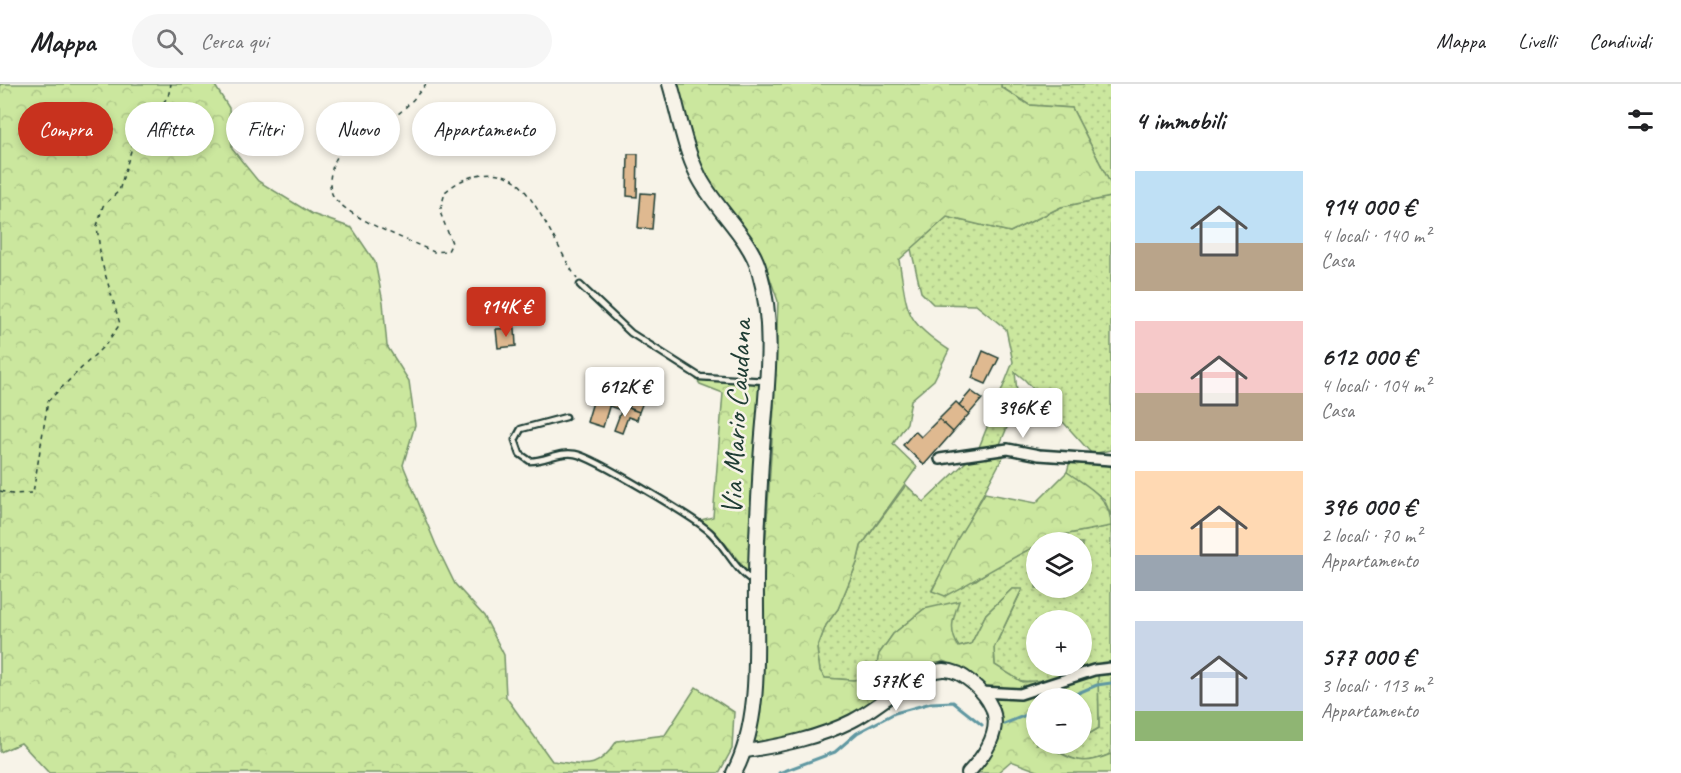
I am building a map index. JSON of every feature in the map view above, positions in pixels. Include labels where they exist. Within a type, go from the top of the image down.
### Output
[{"type":"main road","name":"Via Mario Caudana","points":[[670,84],[698,175],[759,267],[769,305],[756,582],[757,627],[751,722],[746,751],[734,773]]},
{"type":"street","points":[[940,459],[1008,449],[1050,456],[1111,460]]},
{"type":"street","points":[[981,692],[1020,694],[1094,670],[1111,668]]},
{"type":"street","points":[[746,751],[806,739],[853,721],[930,672],[946,669],[971,681],[981,692],[992,709],[996,727],[982,758],[968,773]]},
{"type":"lane","points":[[580,285],[631,333],[700,377],[766,381]]},
{"type":"lane","points":[[566,417],[521,429],[515,440],[520,454],[530,461],[557,454],[575,454],[602,466],[707,529],[740,570],[756,582]]},
{"type":"path","points":[[0,491],[12,494],[33,493],[48,401],[106,344],[120,324],[101,260],[97,226],[103,206],[119,191],[136,134],[168,97],[171,84]]},
{"type":"path","points":[[426,84],[411,104],[343,149],[330,175],[330,189],[334,199],[380,227],[434,252],[442,253],[448,251],[452,243],[440,212],[445,192],[469,176],[502,175],[513,180],[527,195],[580,285]]},
{"type":"green space","points":[[0,84],[214,84],[226,103],[226,156],[238,156],[258,181],[312,214],[352,228],[375,262],[383,302],[387,346],[409,381],[415,425],[403,465],[455,584],[484,616],[504,655],[506,697],[552,761],[589,764],[603,758],[617,741],[665,735],[696,687],[734,712],[732,749],[719,773],[49,773],[21,743],[0,752]]},
{"type":"green space","points":[[676,84],[1001,84],[1001,87],[1029,105],[1072,108],[1111,185],[1111,197],[1061,207],[1010,232],[947,217],[899,260],[904,292],[915,322],[923,331],[949,350],[934,380],[911,400],[907,423],[893,444],[917,467],[861,546],[857,563],[838,609],[826,625],[817,649],[820,671],[825,678],[853,680],[874,677],[879,654],[893,634],[924,609],[959,601],[953,619],[953,630],[959,647],[971,644],[986,614],[1012,589],[1022,589],[994,648],[995,665],[1022,682],[1055,679],[1019,689],[982,687],[961,668],[943,661],[818,732],[753,744],[774,407],[778,301],[764,261],[703,172]]},
{"type":"green space","points":[[1001,84],[1111,84],[1111,185],[1072,108],[1029,105],[1001,87]]},
{"type":"green space","points":[[1111,197],[1111,450],[1092,454],[1025,380],[1015,372],[1018,402],[1000,444],[978,450],[1013,362],[1006,329],[976,305],[933,304],[921,292],[911,249],[947,217],[1010,232],[1061,207]]},
{"type":"green space","points":[[696,379],[761,384],[749,574],[723,541],[701,520],[713,517],[723,393],[700,384]]},
{"type":"green space","points":[[1005,453],[932,590],[976,580],[1000,563],[1026,551],[1026,598],[1092,598],[1092,532],[1079,532],[1111,526],[1111,664],[1092,670],[1092,610],[1026,610],[1026,676],[1070,676],[1034,682],[1019,680],[1004,672],[995,665],[994,648],[1022,590],[1012,589],[986,614],[971,644],[958,647],[952,637],[952,621],[924,609],[893,634],[879,654],[875,677],[853,680],[825,678],[820,671],[817,649],[826,625],[838,609],[857,563],[861,546],[906,485],[924,502],[969,459]]},
{"type":"green space","points":[[1070,461],[1111,462],[1111,516],[1104,499],[1067,472]]},
{"type":"green space","points":[[1067,472],[1103,500],[1110,516],[1111,526],[1079,532],[1026,532],[1026,551],[945,596],[932,591],[958,538],[985,493],[1036,503]]},
{"type":"green space","points":[[1111,673],[1111,754],[1095,760],[1078,761],[1063,754],[1092,754],[1092,732],[1099,728],[1098,674]]},
{"type":"green space","points":[[1098,674],[1099,728],[1092,732],[1092,688],[1055,688]]},
{"type":"green space","points":[[989,696],[1021,699],[1026,697],[1026,754],[1063,754],[1084,761],[1111,754],[1111,773],[1043,773],[1011,761],[997,773],[972,773],[1000,728]]},
{"type":"building","points":[[628,154],[638,154],[637,197],[627,196]]},
{"type":"building","points":[[641,193],[655,194],[652,229],[638,228]]},
{"type":"building","points":[[515,328],[516,346],[498,348],[496,329]]},
{"type":"building","points":[[983,351],[999,358],[986,384],[972,378]]},
{"type":"building","points":[[599,382],[615,387],[603,427],[587,422]]},
{"type":"building","points":[[971,391],[982,399],[969,414],[959,405]]},
{"type":"building","points":[[635,393],[645,397],[639,412],[629,408]]},
{"type":"building","points":[[612,397],[631,403],[629,408],[623,406],[621,410],[609,406]]},
{"type":"building","points":[[956,402],[969,414],[953,432],[939,419]]},
{"type":"building","points":[[623,406],[639,412],[637,420],[628,417],[622,433],[614,430]]},
{"type":"building","points":[[939,419],[953,432],[924,465],[903,445],[915,431],[921,437]]},
{"type":"waterway","points":[[1090,688],[1111,683]]},
{"type":"waterway","points":[[779,773],[835,752],[857,733],[895,713],[931,703],[953,702],[982,725]]},
{"type":"waterway","points":[[1004,724],[1026,715]]}]
